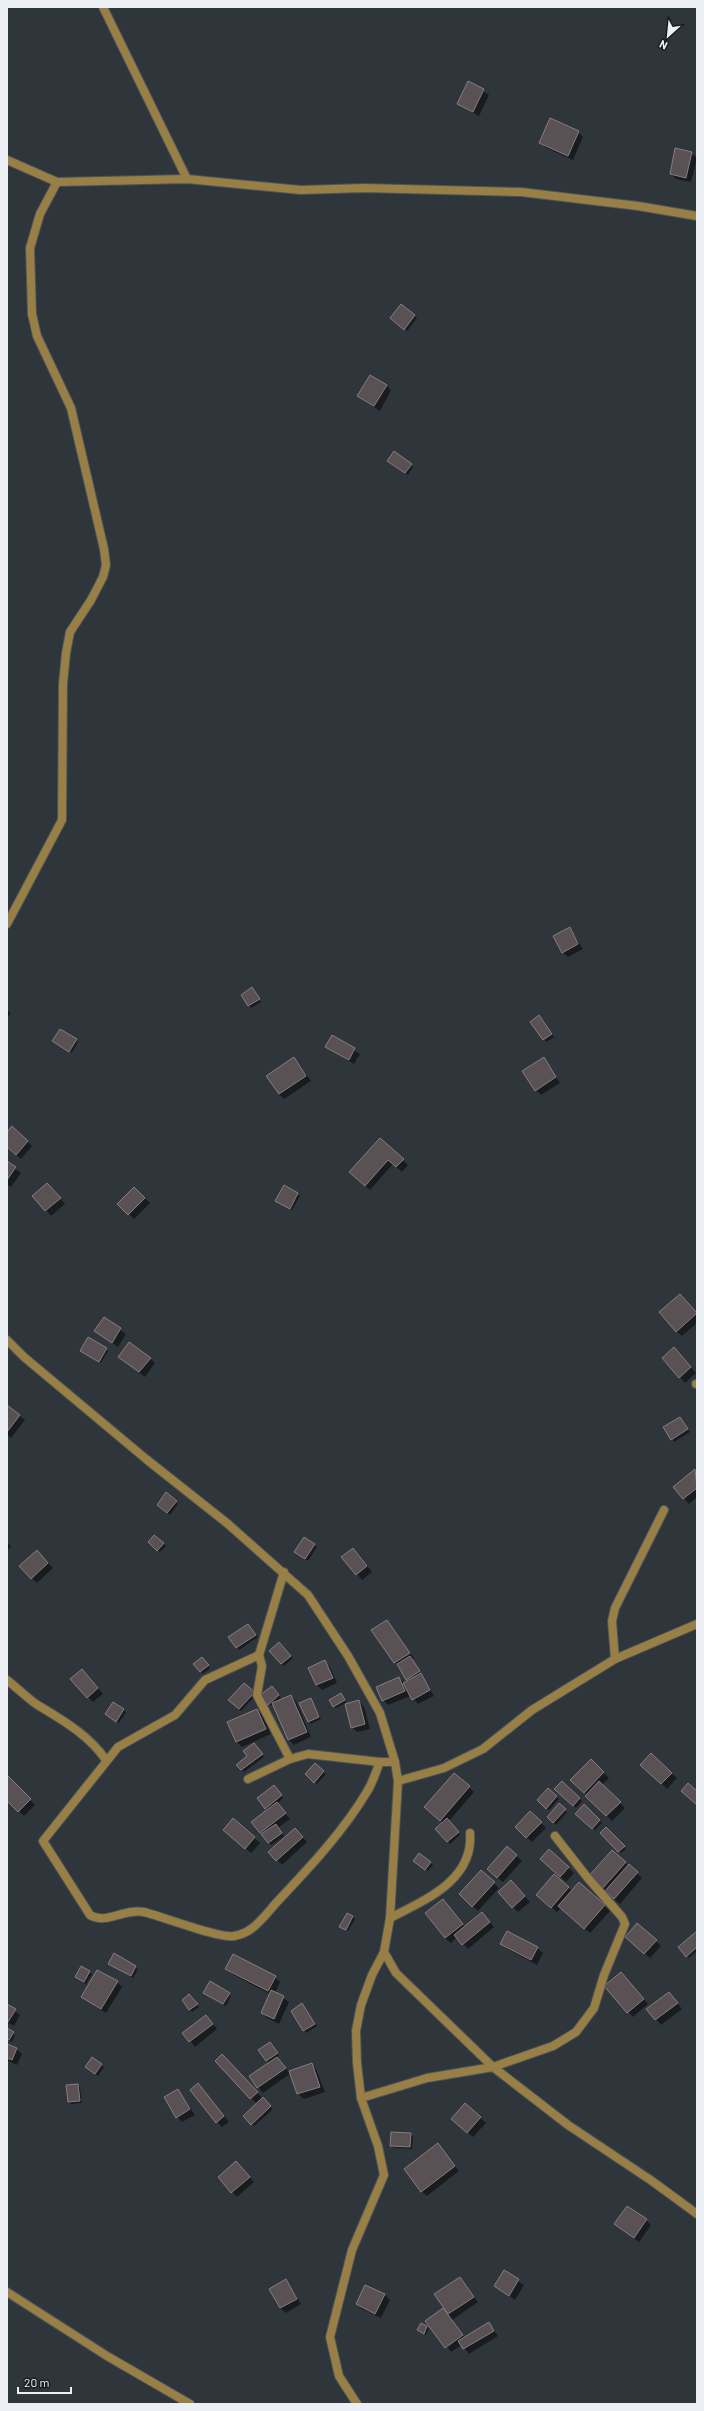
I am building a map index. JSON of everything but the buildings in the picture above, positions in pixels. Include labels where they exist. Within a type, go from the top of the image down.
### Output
[{"type":"street","points":[[103,7],[187,180]]},
{"type":"street","points":[[7,160],[58,182],[187,180],[301,190],[364,188],[521,192],[658,208],[697,216]]},
{"type":"street","points":[[7,924],[62,820],[63,691],[66,653],[70,632],[91,600],[103,577],[106,565],[104,549],[71,408],[37,336],[32,314],[30,248],[40,214],[58,182]]},
{"type":"street","points":[[7,1340],[24,1357],[139,1454],[228,1524],[284,1572],[308,1595],[348,1656],[380,1713],[395,1762],[398,1781],[390,1918],[384,1952],[363,1997],[357,2024],[357,2063],[361,2098],[378,2146],[384,2175],[352,2250],[330,2337],[340,2376],[357,2404]]},
{"type":"street","points":[[615,1659],[612,1621],[615,1608],[664,1510]]},
{"type":"street","points":[[284,1572],[259,1655],[262,1666],[257,1696],[290,1759]]},
{"type":"street","points":[[398,1781],[444,1768],[483,1749],[532,1710],[615,1659],[697,1624]]},
{"type":"street","points":[[259,1655],[205,1680],[175,1715],[118,1747],[106,1760],[43,1841],[90,1915],[98,1919],[105,1920],[115,1914],[134,1910],[164,1916],[221,1936],[234,1936],[251,1929],[302,1875],[368,1790],[380,1762]]},
{"type":"street","points":[[7,1680],[34,1703],[64,1720],[90,1740],[106,1760]]},
{"type":"street","points":[[248,1779],[290,1759],[308,1754],[380,1762],[395,1762]]},
{"type":"street","points":[[390,1918],[435,1894],[448,1884],[468,1857],[471,1846],[470,1833]]},
{"type":"street","points":[[361,2098],[427,2078],[494,2067],[553,2046],[576,2032],[594,2008],[604,1975],[625,1924],[622,1917],[587,1877],[556,1836]]},
{"type":"street","points":[[384,1952],[396,1973],[494,2067],[568,2125],[652,2181],[697,2214]]},
{"type":"street","points":[[7,2292],[107,2356],[190,2404]]}]
